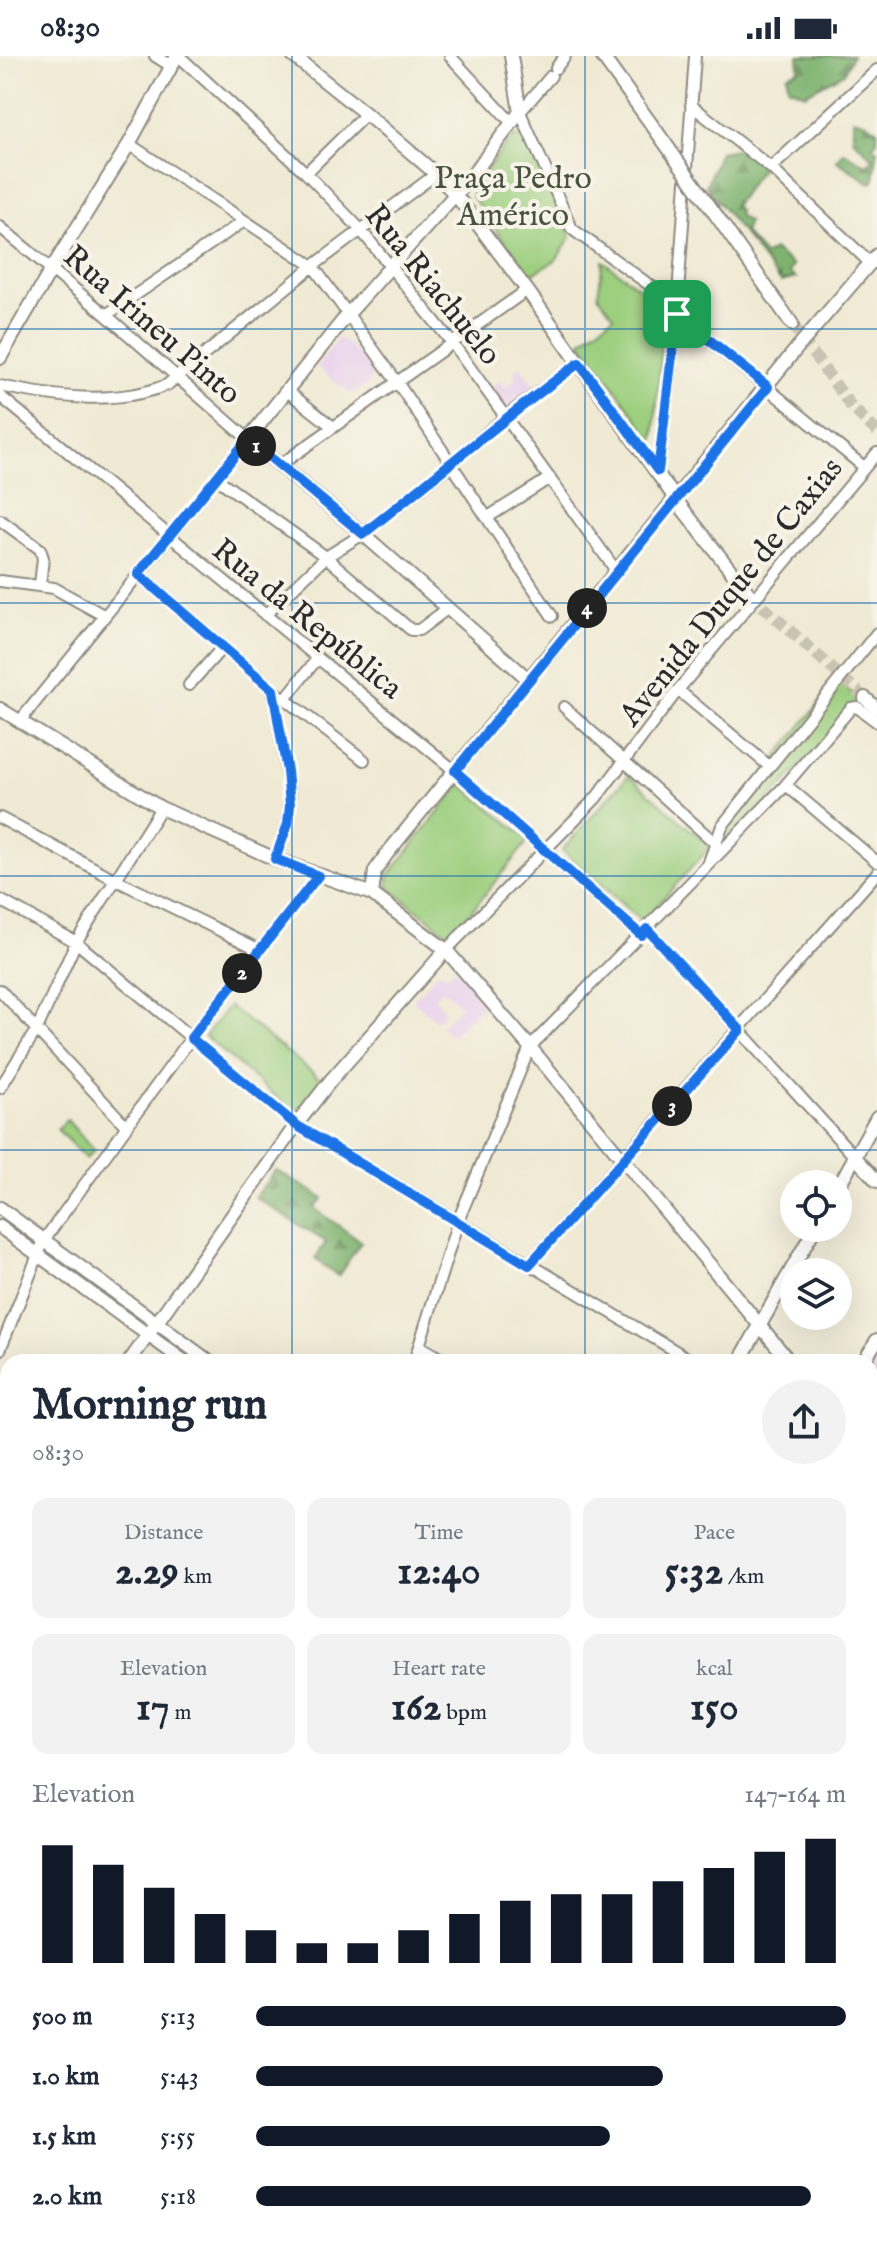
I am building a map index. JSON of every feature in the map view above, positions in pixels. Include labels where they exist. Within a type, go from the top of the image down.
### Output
[{"type":"main road","points":[[293,56],[366,114],[455,194],[658,471],[675,499],[749,594]]},
{"type":"main road","points":[[248,439],[348,314],[455,194],[516,117],[511,56]]},
{"type":"main road","points":[[602,56],[792,324]]},
{"type":"main road","points":[[0,358],[129,144],[176,59]]},
{"type":"main road","points":[[372,894],[375,871],[797,348],[874,259]]},
{"type":"main road","name":"Rua Irineu Pinto","points":[[248,439],[363,534],[528,679]]},
{"type":"main road","points":[[861,702],[877,709]]},
{"type":"main road","points":[[0,709],[161,808],[275,859],[372,894],[446,950],[783,1354]]},
{"type":"main road","points":[[134,1354],[296,1125],[382,1020],[446,950]]},
{"type":"main road","points":[[848,1170],[877,1117]]},
{"type":"main road","points":[[855,1157],[877,1181]]},
{"type":"main road","points":[[0,1208],[199,1354]]},
{"type":"main road","points":[[0,1227],[174,1354]]},
{"type":"main road","points":[[744,1354],[807,1242]]},
{"type":"street","name":"Rua Riachuelo","points":[[155,56],[176,59],[306,173],[360,229],[453,344],[617,572]]},
{"type":"street","points":[[450,56],[516,117],[572,229],[662,294],[677,314],[864,467]]},
{"type":"street","points":[[516,117],[565,56]]},
{"type":"street","points":[[658,471],[677,314],[695,56]]},
{"type":"street","points":[[771,168],[877,70]]},
{"type":"street","points":[[691,105],[771,168],[874,259]]},
{"type":"street","points":[[306,173],[366,114]]},
{"type":"street","points":[[129,144],[313,266],[397,382],[552,616]]},
{"type":"street","points":[[0,386],[62,396],[100,397],[148,391],[177,379],[313,266],[436,174]]},
{"type":"street","points":[[106,315],[244,221]]},
{"type":"street","name":"Rua Irineu Pinto","points":[[0,227],[248,439]]},
{"type":"street","points":[[280,465],[527,290]]},
{"type":"street","points":[[265,615],[326,557],[363,534],[505,417],[579,363]]},
{"type":"street","points":[[286,390],[333,427]]},
{"type":"street","name":"Rua da República","points":[[0,396],[455,771],[644,932],[740,1030],[855,1157]]},
{"type":"street","points":[[20,721],[248,439]]},
{"type":"street","name":"Avenida Duque de Caxias","points":[[446,950],[596,798],[678,690],[877,453]]},
{"type":"street","points":[[216,478],[326,557],[411,630],[426,626],[447,609]]},
{"type":"street","points":[[488,517],[550,478]]},
{"type":"street","points":[[0,520],[40,549],[43,558],[40,585]]},
{"type":"street","points":[[138,574],[273,690],[364,760]]},
{"type":"street","points":[[0,581],[40,585],[64,592],[103,615]]},
{"type":"street","points":[[708,864],[722,826],[877,633]]},
{"type":"street","points":[[189,685],[222,648]]},
{"type":"street","points":[[285,699],[317,659]]},
{"type":"street","points":[[273,690],[290,805],[288,824],[275,859]]},
{"type":"street","points":[[678,690],[769,766]]},
{"type":"street","points":[[416,1354],[458,1221],[530,1047],[786,785],[851,708],[861,702],[877,722]]},
{"type":"street","points":[[564,707],[714,842]]},
{"type":"street","points":[[786,785],[877,862]]},
{"type":"street","points":[[0,1088],[37,1029],[76,942],[161,808]]},
{"type":"street","points":[[0,818],[116,880],[260,950]]},
{"type":"street","points":[[529,1265],[877,873]]},
{"type":"street","points":[[0,1350],[44,1240],[191,1038],[318,876]]},
{"type":"street","points":[[0,900],[76,942],[296,1125],[680,1354]]},
{"type":"street","points":[[0,990],[127,1127]]},
{"type":"street","points":[[419,1346],[433,1354]]},
{"type":"street","points":[[0,2176],[0,2231]]},
{"type":"shaded area","points":[[339,337],[375,369],[368,384],[351,394],[317,367]]},
{"type":"shaded area","points":[[520,366],[537,390],[508,412],[490,387],[499,381],[505,387],[515,380],[515,369]]},
{"type":"shaded area","points":[[455,969],[486,1002],[451,1036],[441,1027],[460,1006],[447,992],[440,990],[435,996],[445,1012],[436,1021],[413,1000],[439,971],[447,976]]},
{"type":"green space","points":[[798,56],[852,56],[844,73],[805,94],[788,87],[787,75],[799,70]]},
{"type":"green space","points":[[853,119],[866,122],[877,130],[877,141],[872,147],[877,150],[874,182],[870,183],[836,160],[844,152],[866,165],[874,159],[853,139]]},
{"type":"green space","name":"Praça Pedro Américo","points":[[523,135],[571,237],[556,260],[529,276],[472,196],[474,184],[513,137]]},
{"type":"green space","points":[[737,149],[763,166],[734,206],[739,211],[738,215],[748,222],[744,233],[765,256],[773,250],[793,265],[789,273],[796,278],[781,282],[779,276],[778,279],[706,186],[720,152]]},
{"type":"green space","points":[[603,261],[664,306],[654,442],[581,341],[614,316],[598,295]]},
{"type":"green space","points":[[837,681],[862,701],[731,841],[722,826]]},
{"type":"green space","points":[[629,775],[710,847],[642,922],[562,850]]},
{"type":"green space","points":[[461,784],[529,840],[451,936],[388,887],[389,875]]},
{"type":"green space","points":[[229,1006],[322,1080],[295,1113],[205,1036]]},
{"type":"green space","points":[[67,1120],[94,1150],[86,1159],[57,1129]]},
{"type":"green space","points":[[276,1170],[323,1198],[314,1208],[361,1242],[338,1276],[315,1259],[326,1242],[255,1197]]},
{"type":"tunnel","points":[[792,324],[850,405],[877,432]]},
{"type":"tunnel","points":[[749,594],[865,698]]},
{"type":"route","points":[[677,314],[768,387],[455,771],[641,935],[647,929],[740,1030],[529,1265],[296,1125],[191,1038],[318,876],[275,859],[288,824],[290,794],[273,690],[138,574],[248,439],[363,534],[505,417],[579,363],[658,471],[677,314]]}]
